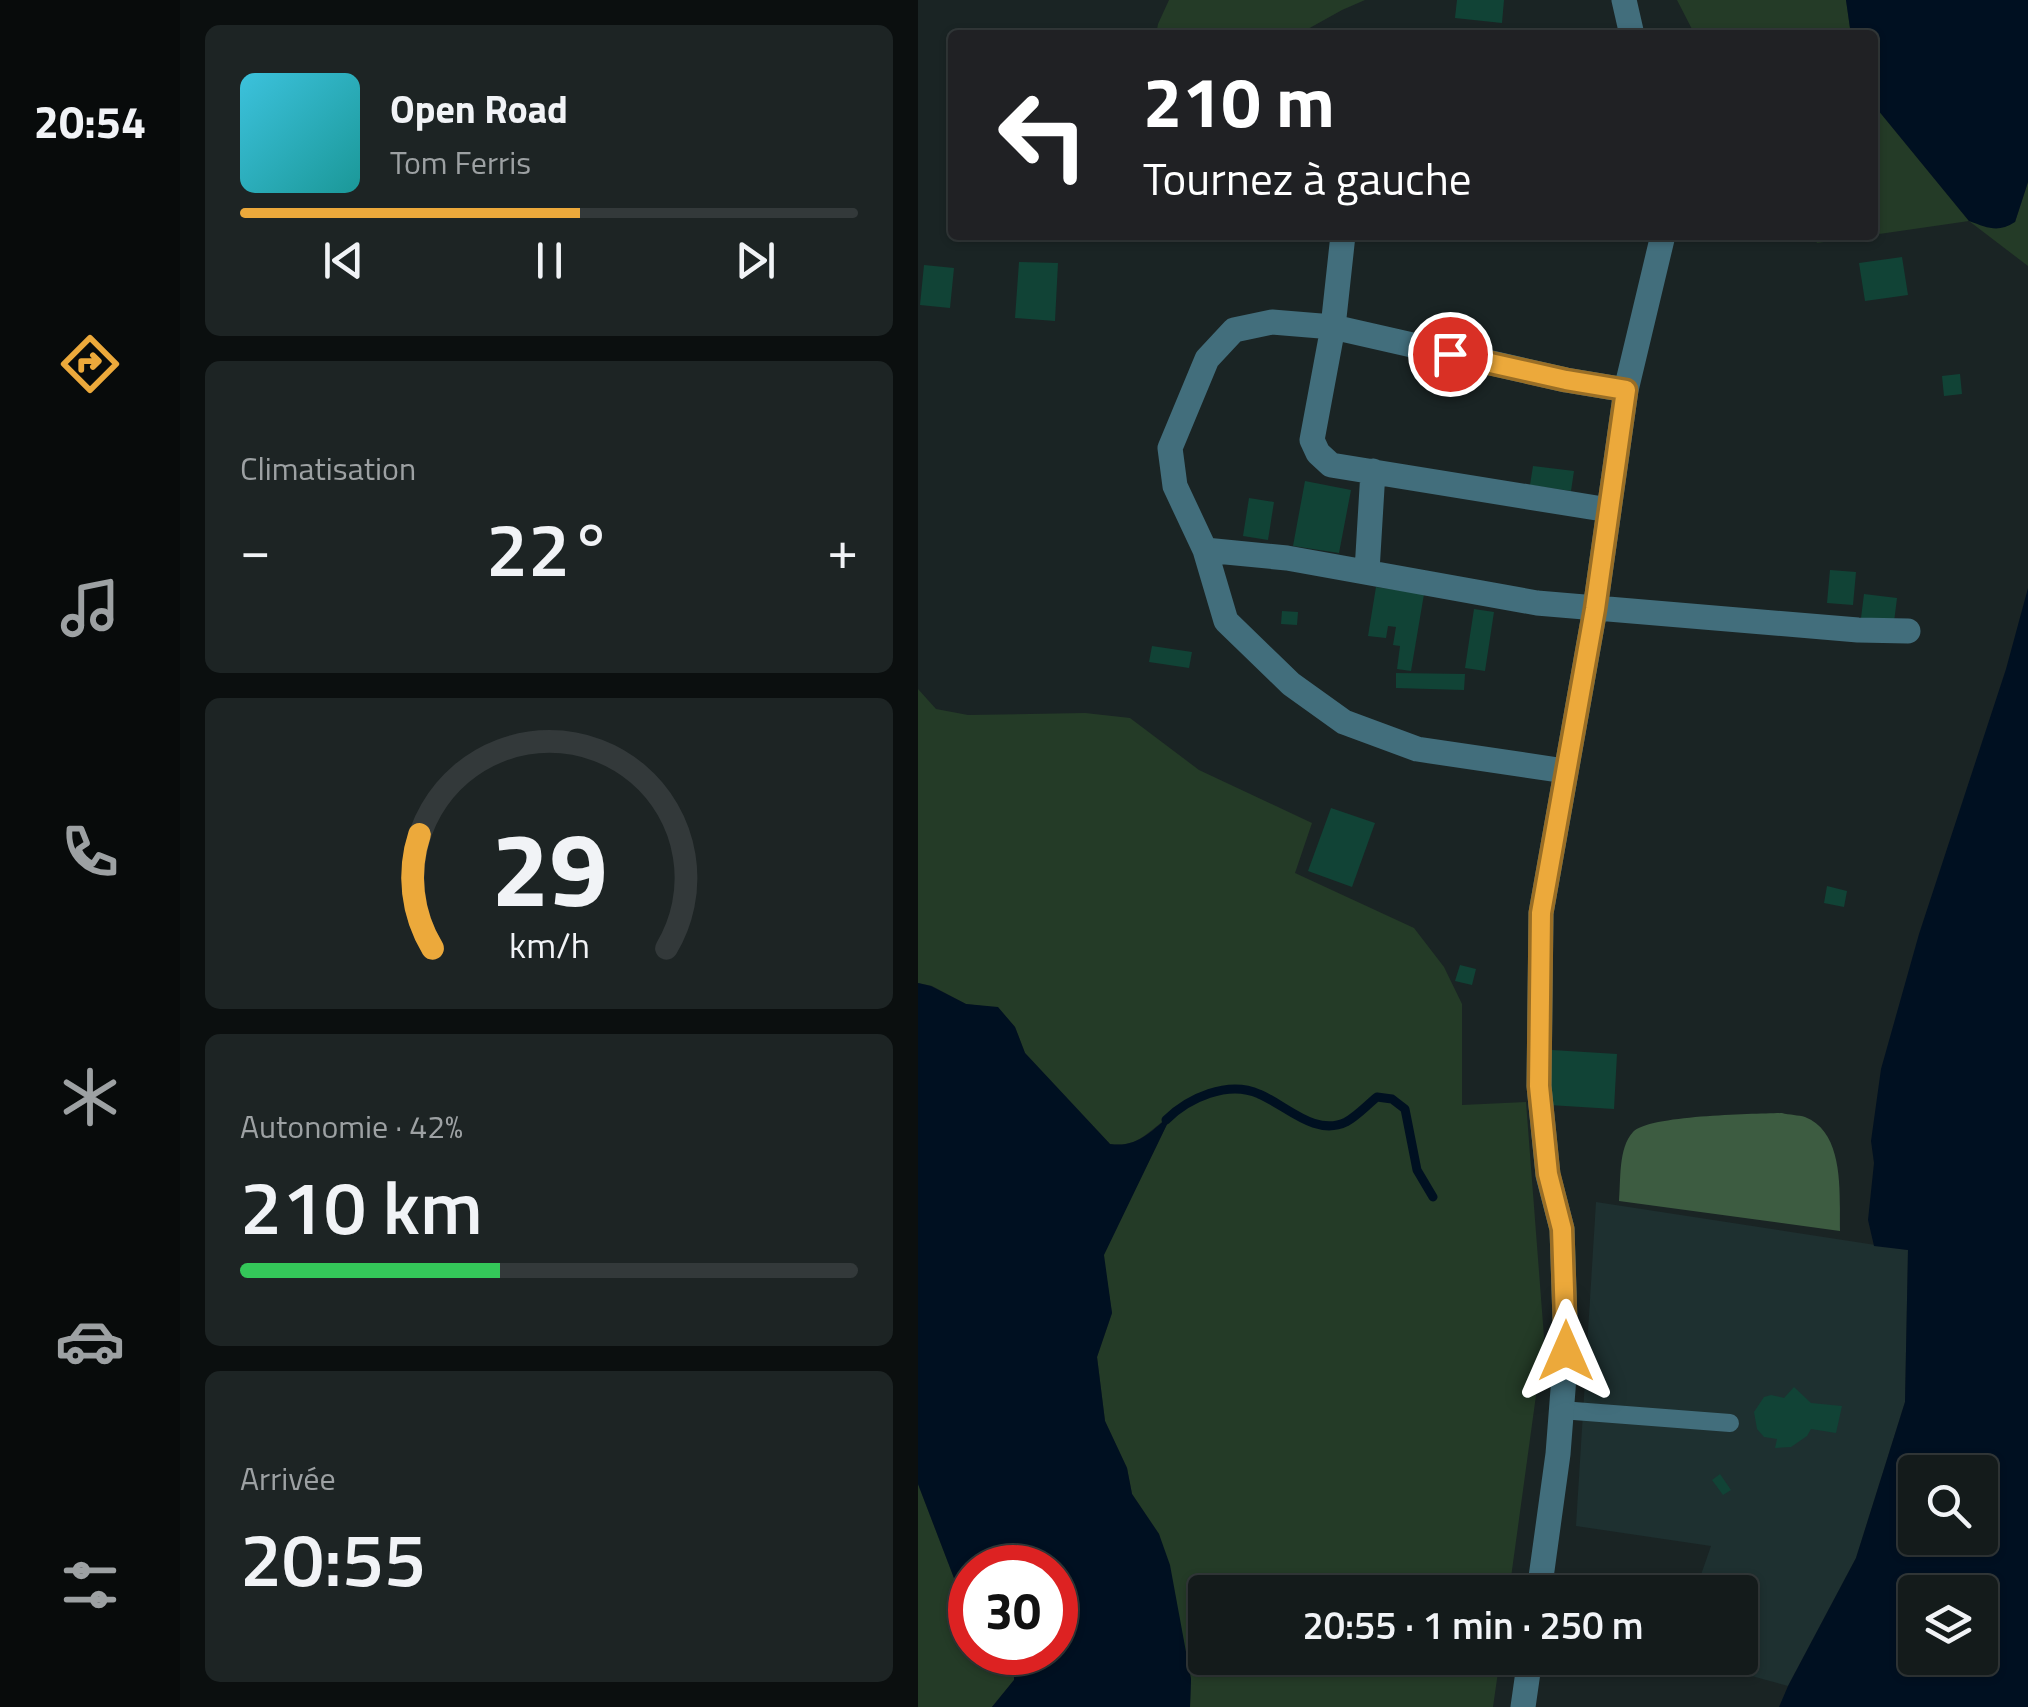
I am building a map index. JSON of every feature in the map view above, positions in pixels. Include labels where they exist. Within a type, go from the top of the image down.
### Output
[{"type":"street","points":[[1624,0],[1631,30]]},
{"type":"street","points":[[1341,240],[1332,328],[1312,440],[1318,453],[1331,464],[1609,510]]},
{"type":"street","points":[[1541,1575],[1558,1454],[1566,1351],[1562,1229],[1548,1174],[1539,1086],[1541,913],[1595,609],[1626,390],[1662,240]]},
{"type":"street","points":[[1565,771],[1416,749],[1344,722],[1291,684],[1226,621],[1205,550],[1175,486],[1170,448],[1207,359],[1234,330],[1272,322],[1332,328],[1626,390]]},
{"type":"street","points":[[1366,571],[1374,471]]},
{"type":"street","points":[[1205,550],[1287,558],[1538,604],[1908,631]]},
{"type":"street","points":[[1523,1707],[1528,1675]]},
{"type":"lane","points":[[1562,1410],[1730,1423]]},
{"type":"shaded area","points":[[1596,1202],[1908,1250],[1905,1402],[1856,1558],[1788,1686],[1748,1675],[1758,1675],[1758,1575],[1701,1575],[1711,1546],[1576,1526]]},
{"type":"green space","points":[[1169,0],[1365,0],[1306,30],[1157,30]]},
{"type":"green space","points":[[1677,0],[1846,0],[1850,30],[1692,30]]},
{"type":"green space","points":[[1878,110],[1969,221],[1878,234]]},
{"type":"green space","points":[[2028,182],[2028,266],[1969,221],[2015,222]]},
{"type":"green space","points":[[918,689],[936,709],[968,715],[1085,713],[1130,718],[1199,770],[1312,823],[1295,873],[1414,928],[1444,967],[1462,1004],[1462,1105],[1526,1102],[1544,1337],[1511,1575],[1188,1575],[1188,1665],[1159,1534],[1132,1494],[1127,1468],[1105,1421],[1097,1357],[1112,1313],[1103,1255],[1171,1116],[1136,1141],[1110,1144],[1025,1053],[1015,1027],[998,1008],[966,1004],[918,983]]},
{"type":"green space","points":[[1782,1113],[1805,1117],[1828,1137],[1837,1167],[1840,1231],[1619,1201],[1625,1147],[1633,1132],[1643,1126],[1703,1116]]},
{"type":"green space","points":[[918,1484],[948,1562],[948,1675],[1014,1675],[1014,1680],[992,1707],[918,1707]]},
{"type":"green space","points":[[1190,1675],[1498,1675],[1493,1707],[1190,1707]]},
{"type":"water","points":[[1846,0],[2028,0],[2028,182],[2015,222],[1993,228],[1969,221],[1878,110],[1878,30],[1850,30]]},
{"type":"water","points":[[2028,588],[2028,1707],[1779,1707],[1856,1558],[1905,1402],[1908,1250],[1874,1246],[1868,1220],[1874,1163],[1871,1141],[1881,1069],[1919,934],[2006,669]]},
{"type":"water","points":[[918,983],[966,1004],[998,1007],[1015,1027],[1025,1053],[1110,1144],[1136,1141],[1172,1114],[1104,1255],[1112,1313],[1097,1357],[1105,1421],[1127,1468],[1132,1494],[1159,1534],[1170,1565],[1191,1679],[1190,1707],[992,1707],[1014,1675],[1078,1675],[1078,1545],[948,1545],[948,1562],[918,1484]]},
{"type":"building","points":[[1457,0],[1504,0],[1502,23],[1455,18]]},
{"type":"building","points":[[1902,257],[1908,295],[1865,301],[1859,263]]},
{"type":"building","points":[[1019,262],[1058,263],[1055,321],[1015,318]]},
{"type":"building","points":[[924,265],[954,268],[950,308],[920,305]]},
{"type":"building","points":[[1960,374],[1962,394],[1944,396],[1942,376]]},
{"type":"building","points":[[1533,466],[1574,471],[1571,491],[1530,485]]},
{"type":"building","points":[[1305,481],[1351,490],[1339,553],[1293,546]]},
{"type":"building","points":[[1249,498],[1274,502],[1268,540],[1243,536]]},
{"type":"building","points":[[1830,570],[1856,572],[1853,605],[1827,603]]},
{"type":"building","points":[[1376,587],[1424,594],[1411,671],[1397,669],[1400,646],[1393,645],[1396,627],[1388,626],[1386,638],[1368,636]]},
{"type":"building","points":[[1864,594],[1897,598],[1894,622],[1861,618]]},
{"type":"building","points":[[1474,609],[1494,612],[1485,671],[1465,668]]},
{"type":"building","points":[[1282,611],[1298,612],[1297,625],[1281,624]]},
{"type":"building","points":[[1152,646],[1192,652],[1189,668],[1149,662]]},
{"type":"building","points":[[1396,673],[1465,674],[1464,690],[1396,688]]},
{"type":"building","points":[[1331,808],[1375,823],[1352,887],[1308,871]]},
{"type":"building","points":[[1827,886],[1847,891],[1844,907],[1824,903]]},
{"type":"building","points":[[1460,965],[1476,969],[1472,985],[1455,981]]},
{"type":"building","points":[[1552,1050],[1617,1054],[1614,1109],[1549,1105]]},
{"type":"building","points":[[1794,1387],[1811,1403],[1842,1406],[1836,1433],[1811,1429],[1791,1447],[1775,1448],[1777,1439],[1764,1437],[1757,1429],[1754,1412],[1764,1397],[1784,1398]]},
{"type":"building","points":[[1720,1474],[1731,1490],[1723,1495],[1712,1480]]},
{"type":"waterway","points":[[1166,1120],[1197,1098],[1222,1090],[1259,1094],[1323,1126],[1346,1122],[1377,1097],[1392,1099],[1405,1109],[1417,1170],[1433,1197]]},
{"type":"route","points":[[1450,354],[1626,390],[1595,609],[1541,913],[1539,1086],[1548,1174],[1562,1229],[1566,1351]]}]
